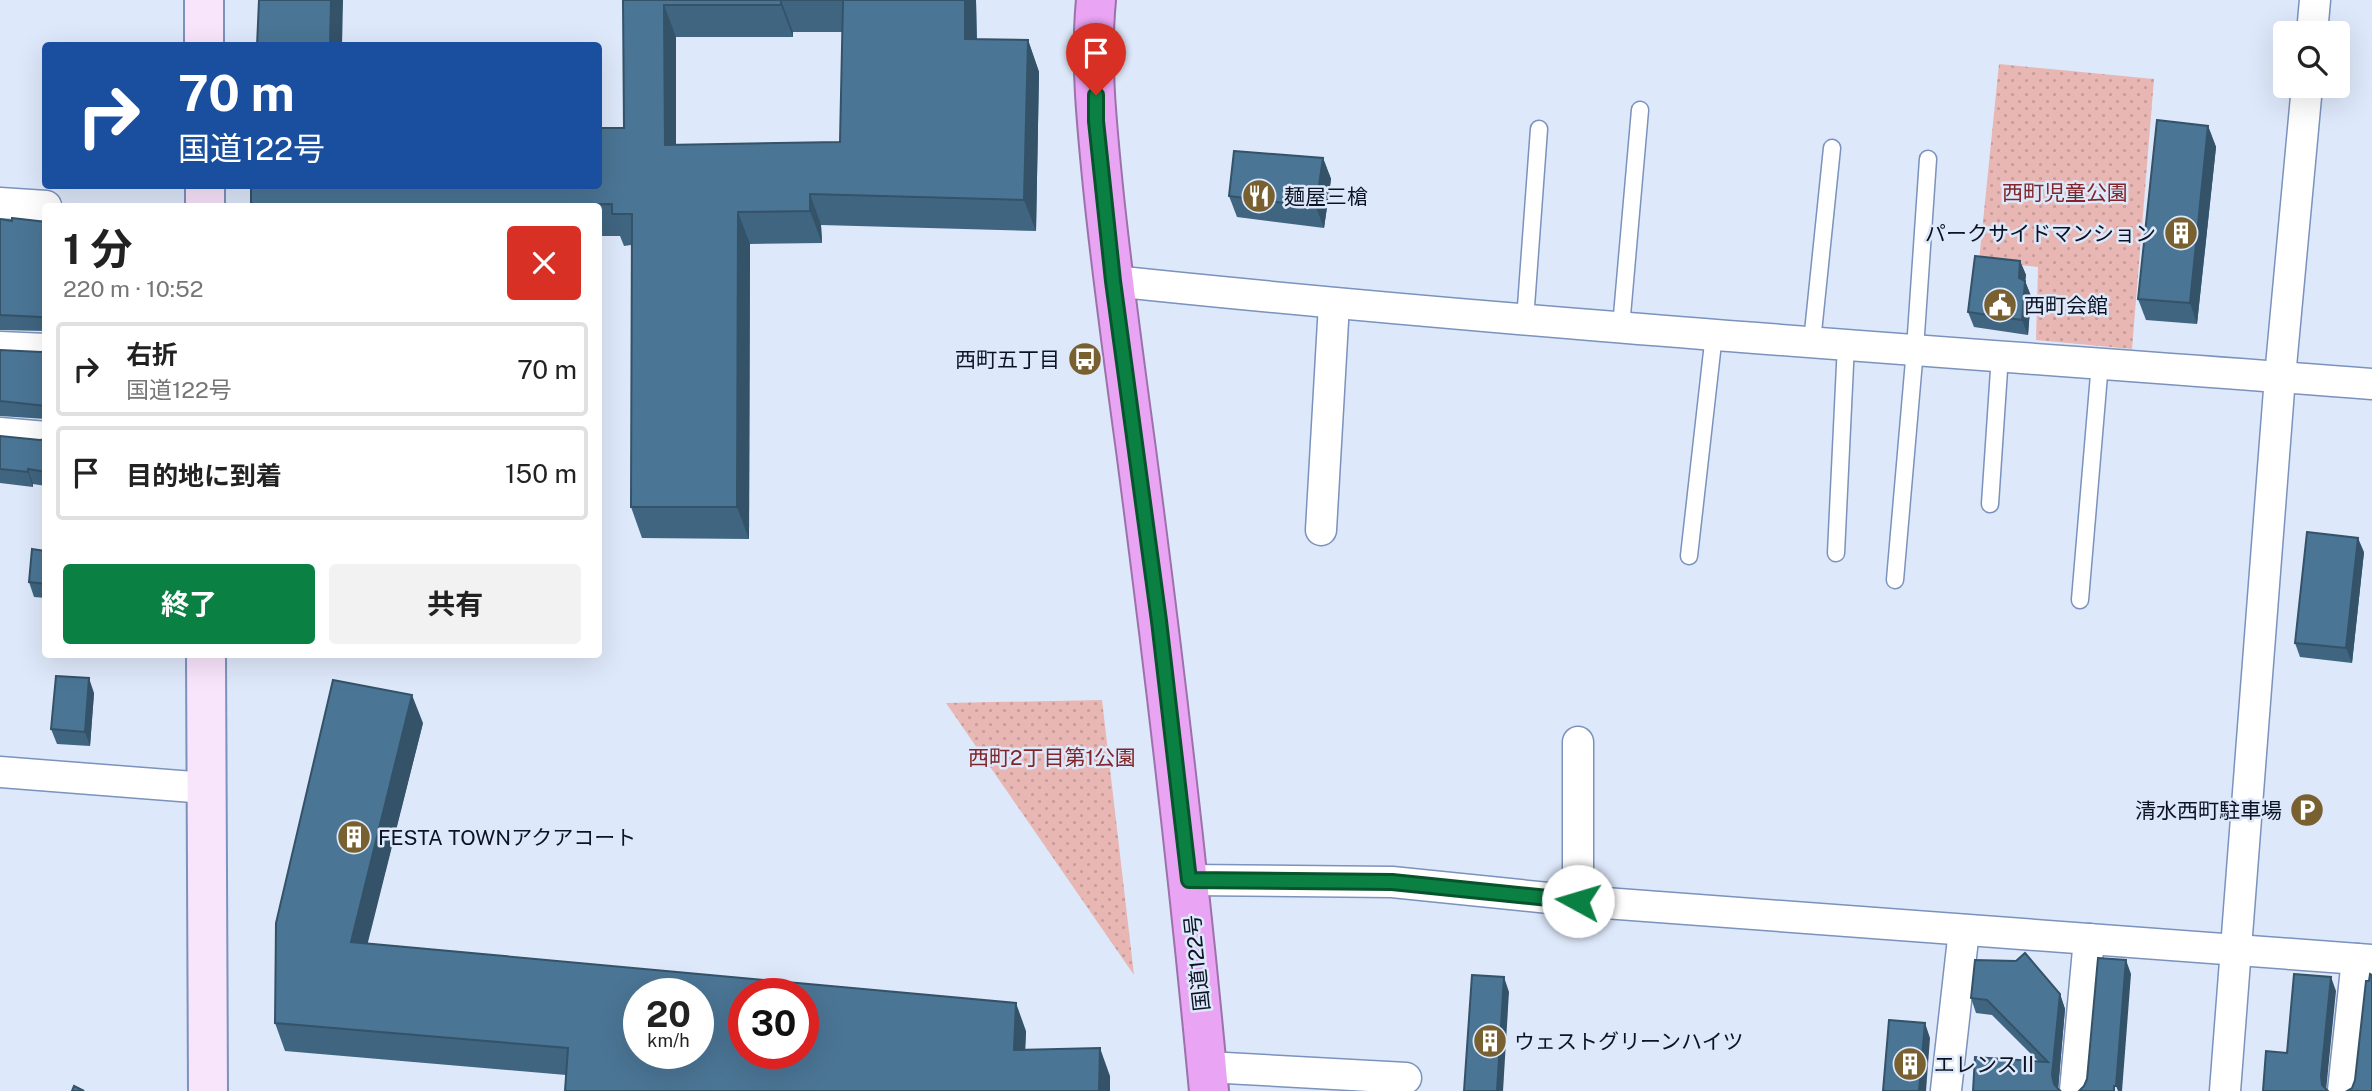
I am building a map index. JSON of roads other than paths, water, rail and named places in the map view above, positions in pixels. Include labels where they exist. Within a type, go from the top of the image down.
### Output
[{"type":"highway","name":"国道122号","points":[[1096,0],[1096,121],[1113,281],[1159,621],[1189,880],[1208,1079]]},
{"type":"street","points":[[204,0],[204,42]]},
{"type":"street","points":[[2313,21],[2315,0]]},
{"type":"street","points":[[2225,1091],[2280,377],[2306,98]]},
{"type":"street","points":[[0,203],[42,206]]},
{"type":"street","points":[[1113,281],[1525,320],[2372,384]]},
{"type":"street","points":[[1321,530],[1334,304]]},
{"type":"street","points":[[0,347],[42,349]]},
{"type":"street","points":[[0,433],[42,437]]},
{"type":"street","points":[[206,658],[208,1091]]},
{"type":"street","points":[[1578,741],[1578,901]]},
{"type":"street","points":[[0,772],[206,788]]},
{"type":"street","points":[[1189,880],[1392,882],[1578,901],[2365,960],[2343,1091]]},
{"type":"street","points":[[1946,1090],[1964,930]]},
{"type":"street","points":[[2075,1091],[2089,939]]},
{"type":"street","points":[[1208,1079],[1406,1078]]},
{"type":"lane","points":[[1621,327],[1640,110]]},
{"type":"lane","points":[[1525,320],[1539,129]]},
{"type":"lane","points":[[1812,342],[1832,148]]},
{"type":"lane","points":[[1895,580],[1928,159]]},
{"type":"lane","points":[[1689,556],[1714,334]]},
{"type":"lane","points":[[1836,553],[1846,344]]},
{"type":"lane","points":[[1990,504],[2000,355]]},
{"type":"lane","points":[[2080,600],[2100,363]]},
{"type":"place","name":"麺屋三槍","points":[[1259,196]]},
{"type":"place","name":"パークサイドマンション","points":[[2181,233]]},
{"type":"place","name":"西町会館","points":[[2000,305]]},
{"type":"place","name":"西町五丁目","points":[[1085,359]]},
{"type":"place","name":"清水西町駐車場","points":[[2307,810]]},
{"type":"place","name":"FESTA TOWNアクアコート","points":[[354,837]]},
{"type":"place","name":"ウェストグリーンハイツ","points":[[1490,1041]]},
{"type":"place","name":"エレンスⅡ","points":[[1910,1064]]},
{"type":"park label","name":"西町児童公園","points":[[2065,192]]},
{"type":"park label","name":"西町2丁目第1公園","points":[[1052,757]]}]
